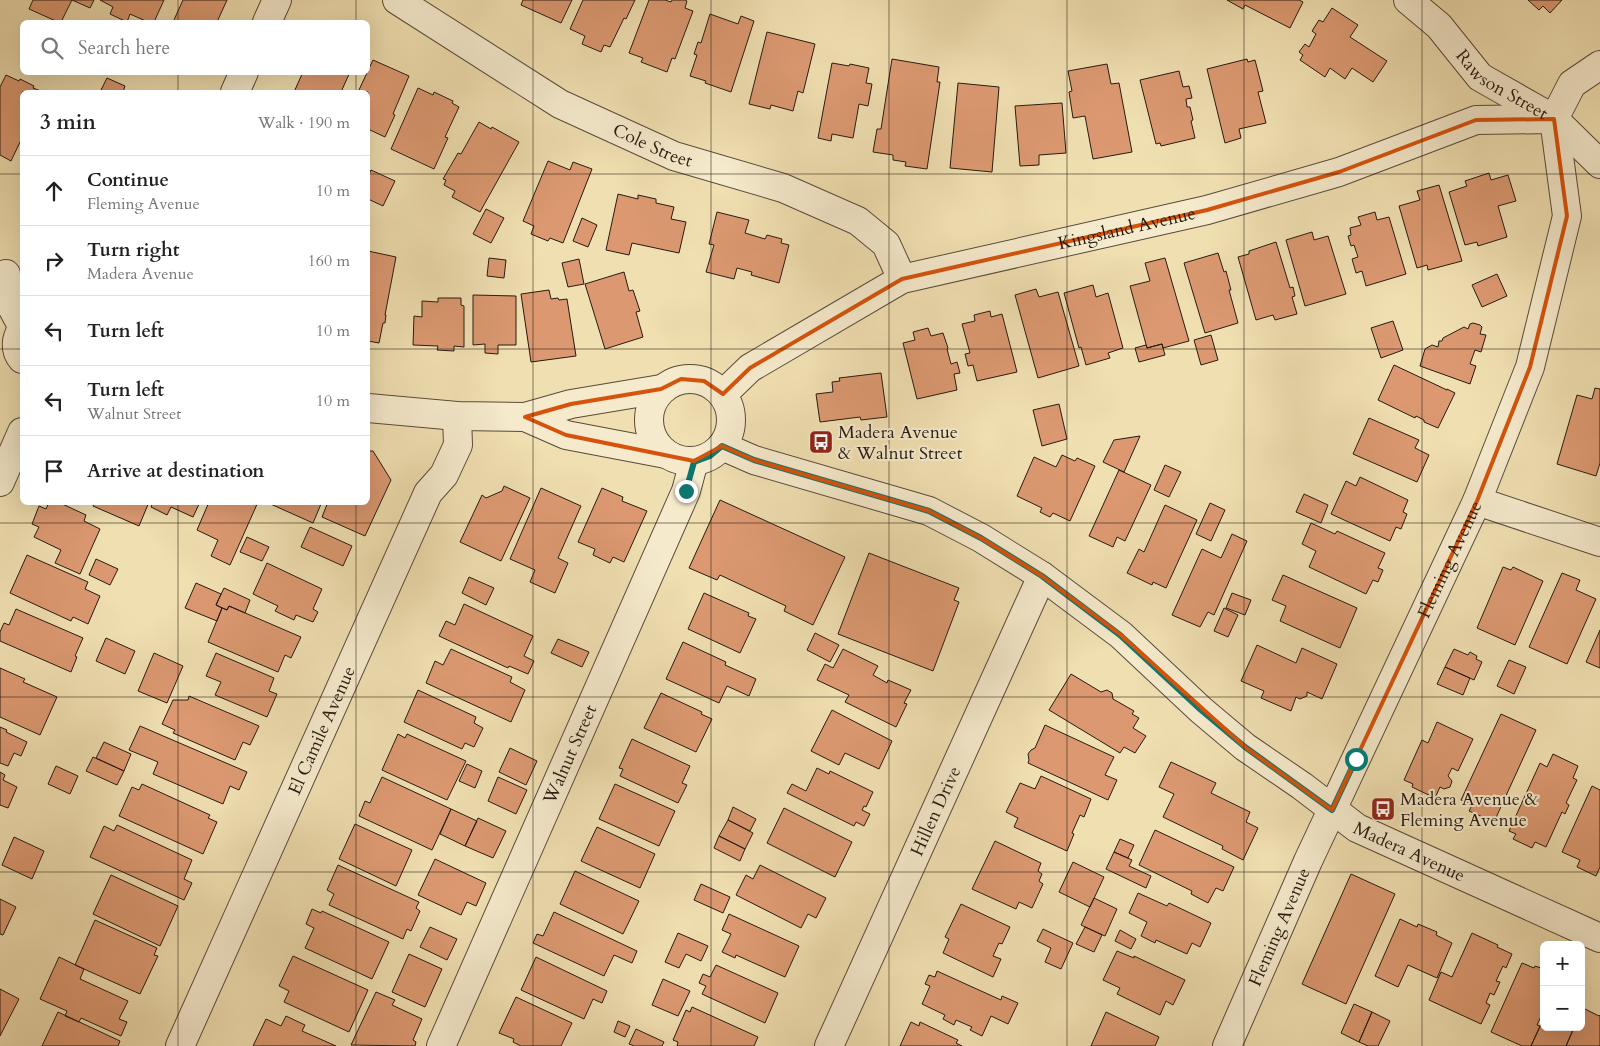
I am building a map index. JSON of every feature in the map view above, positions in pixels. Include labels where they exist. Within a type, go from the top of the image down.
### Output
[{"type":"street","points":[[268,20],[277,0]]},
{"type":"street","name":"Cole Street","points":[[397,0],[560,104],[674,156],[783,188],[858,221],[886,244],[902,279]]},
{"type":"street","name":"Rawson Street","points":[[1408,0],[1438,26],[1480,77],[1554,119],[1600,164]]},
{"type":"street","points":[[1554,119],[1572,84],[1600,65]]},
{"type":"street","points":[[236,90],[243,75]]},
{"type":"street","name":"Kingsland Avenue","points":[[722,394],[750,368],[902,279],[1216,207],[1339,172],[1476,120],[1554,119]]},
{"type":"street","name":"Fleming Avenue","points":[[1227,1046],[1332,810],[1477,501],[1530,367],[1567,216],[1554,119]]},
{"type":"street","points":[[0,363],[18,342],[6,296],[10,275]]},
{"type":"street","points":[[525,417],[566,435],[666,454],[680,460],[694,462],[710,456],[722,446],[730,429],[730,411],[722,394],[714,386],[693,378],[676,381],[661,390],[652,401],[648,416],[650,430],[656,444],[666,454]]},
{"type":"street","points":[[370,408],[457,416],[525,417],[571,404],[661,390]]},
{"type":"street","name":"El Camile Avenue","points":[[180,1046],[428,493],[444,475],[458,445],[457,416]]},
{"type":"street","points":[[0,482],[20,437]]},
{"type":"street","name":"Madera Avenue","points":[[722,446],[754,460],[929,511],[981,538],[1042,576],[1120,635],[1201,710],[1245,747],[1357,828],[1600,938]]},
{"type":"street","name":"Walnut Street","points":[[441,1046],[686,491],[694,462]]},
{"type":"street","points":[[1477,501],[1600,542]]},
{"type":"street","name":"Hillen Drive","points":[[829,1046],[1042,576]]},
{"type":"highlighted area","points":[[1554,119],[1567,216],[1530,367],[1477,501],[1332,810],[1245,747],[1121,635],[1042,576],[981,538],[929,511],[754,460],[722,446],[694,461],[566,435],[525,417],[571,404],[661,389],[681,379],[704,381],[723,394],[750,368],[902,279],[1207,210],[1339,172],[1476,120]]},
{"type":"building","points":[[33,0],[72,0],[62,20],[54,20],[29,9]]},
{"type":"building","points":[[72,0],[94,0],[90,8]]},
{"type":"building","points":[[100,0],[164,0],[155,20],[144,20],[130,14],[128,20],[123,20],[110,14],[113,7]]},
{"type":"building","points":[[183,0],[227,0],[218,20],[174,20]]},
{"type":"building","points":[[523,0],[572,0],[561,23],[521,5]]},
{"type":"building","points":[[583,0],[635,0],[610,47],[604,45],[601,52],[582,44],[585,36],[570,29]]},
{"type":"building","points":[[649,0],[671,2],[672,0],[685,0],[687,1],[685,8],[693,11],[675,59],[672,58],[667,72],[641,62],[643,58],[629,53]]},
{"type":"building","points":[[1227,0],[1299,0],[1303,2],[1290,28],[1245,5],[1243,9]]},
{"type":"building","points":[[1528,0],[1562,0],[1550,13],[1543,6],[1539,10]]},
{"type":"building","points":[[1332,8],[1358,25],[1350,37],[1387,61],[1373,82],[1352,68],[1345,79],[1330,68],[1325,77],[1300,60],[1303,55],[1299,52],[1305,44],[1309,47],[1316,34],[1312,31],[1319,20],[1323,22]]},
{"type":"building","points":[[710,14],[738,24],[741,16],[754,21],[731,92],[690,76],[697,55],[694,54],[698,42],[701,43]]},
{"type":"building","points":[[767,32],[815,44],[803,93],[798,91],[793,111],[771,105],[770,109],[749,104]]},
{"type":"building","points":[[892,59],[939,67],[937,82],[940,82],[927,169],[905,166],[906,162],[893,160],[893,155],[873,152],[877,129],[881,129]]},
{"type":"building","points":[[1247,59],[1248,62],[1255,60],[1263,91],[1258,92],[1266,123],[1239,129],[1241,138],[1225,143],[1207,69]]},
{"type":"building","points":[[373,60],[409,76],[385,137],[370,130],[370,90],[359,90],[366,75],[370,75],[370,66]]},
{"type":"building","points":[[832,63],[869,68],[866,83],[872,84],[868,106],[859,104],[853,138],[832,134],[831,141],[818,138]]},
{"type":"building","points":[[1107,64],[1111,84],[1119,83],[1132,152],[1093,159],[1085,116],[1073,118],[1069,92],[1072,91],[1068,71]]},
{"type":"building","points":[[1179,71],[1183,87],[1189,86],[1192,98],[1186,99],[1187,107],[1190,107],[1193,120],[1191,121],[1195,138],[1161,146],[1160,143],[1156,144],[1140,80]]},
{"type":"building","points":[[6,75],[19,81],[20,79],[38,90],[20,90],[20,142],[11,161],[0,155],[0,87]]},
{"type":"building","points":[[302,75],[349,75],[342,90],[295,90]]},
{"type":"building","points":[[107,78],[125,86],[124,90],[101,90]]},
{"type":"building","points":[[958,83],[999,87],[992,172],[950,168]]},
{"type":"building","points":[[418,88],[433,95],[434,92],[453,101],[452,103],[459,107],[445,137],[448,138],[434,169],[391,149]]},
{"type":"building","points":[[1062,103],[1066,153],[1039,155],[1039,165],[1020,166],[1015,106]]},
{"type":"building","points":[[479,122],[519,142],[480,212],[452,197],[455,191],[444,185],[446,180],[443,179],[458,153],[461,154]]},
{"type":"building","points":[[548,161],[570,170],[573,162],[592,169],[563,243],[550,238],[548,241],[531,234],[534,226],[523,221]]},
{"type":"building","points":[[371,170],[395,181],[383,206],[370,200]]},
{"type":"building","points":[[1489,173],[1491,180],[1508,175],[1516,201],[1498,206],[1507,237],[1478,246],[1477,242],[1465,245],[1449,192],[1467,186],[1465,181]]},
{"type":"building","points":[[1439,185],[1462,261],[1428,270],[1427,265],[1417,268],[1399,206],[1420,200],[1417,191]]},
{"type":"building","points":[[618,194],[638,199],[638,195],[656,199],[656,203],[674,207],[671,219],[686,222],[679,253],[632,243],[629,255],[606,250]]},
{"type":"building","points":[[486,209],[504,218],[491,243],[473,234]]},
{"type":"building","points":[[717,212],[749,220],[745,233],[765,239],[767,235],[782,239],[781,243],[789,245],[779,283],[751,275],[752,272],[737,268],[734,279],[706,272],[714,245],[709,244]]},
{"type":"building","points":[[1375,212],[1377,220],[1389,217],[1406,274],[1366,286],[1362,271],[1356,273],[1352,259],[1358,257],[1354,245],[1351,246],[1348,236],[1351,235],[1350,228],[1361,225],[1358,217]]},
{"type":"building","points":[[582,218],[597,225],[588,247],[573,241]]},
{"type":"building","points":[[1312,232],[1314,240],[1328,236],[1346,294],[1305,306],[1286,240]]},
{"type":"building","points":[[1276,242],[1290,288],[1293,287],[1295,296],[1292,297],[1297,314],[1275,320],[1273,315],[1256,320],[1238,257],[1249,254],[1249,251]]},
{"type":"building","points":[[370,251],[396,257],[385,323],[383,323],[379,343],[370,341]]},
{"type":"building","points":[[1218,253],[1224,272],[1226,271],[1238,323],[1205,333],[1184,263]]},
{"type":"building","points":[[489,258],[506,260],[504,278],[487,276]]},
{"type":"building","points":[[1165,258],[1189,341],[1163,348],[1162,344],[1147,348],[1130,286],[1150,281],[1145,263]]},
{"type":"building","points":[[579,259],[584,284],[568,287],[562,263]]},
{"type":"building","points":[[624,272],[629,291],[633,290],[640,311],[636,312],[643,337],[605,349],[585,284]]},
{"type":"building","points":[[1497,274],[1507,296],[1482,307],[1472,285]]},
{"type":"building","points":[[1093,285],[1096,297],[1108,293],[1123,348],[1108,353],[1110,358],[1086,365],[1081,347],[1079,348],[1064,293]]},
{"type":"building","points":[[1036,289],[1039,297],[1058,292],[1079,366],[1038,378],[1015,295]]},
{"type":"building","points":[[549,290],[551,299],[567,299],[576,356],[531,362],[521,294]]},
{"type":"building","points":[[473,295],[516,296],[516,345],[498,345],[498,354],[485,353],[485,344],[473,345]]},
{"type":"building","points":[[438,298],[461,298],[461,305],[464,306],[464,347],[454,346],[454,351],[437,350],[438,346],[413,345],[414,316],[422,317],[422,301],[438,302]]},
{"type":"building","points":[[990,311],[991,317],[1002,314],[1017,372],[977,381],[973,365],[968,366],[965,354],[970,353],[962,324],[975,321],[974,315]]},
{"type":"building","points":[[1393,321],[1403,350],[1381,358],[1371,328]]},
{"type":"building","points":[[1473,323],[1482,327],[1480,334],[1486,335],[1481,352],[1475,350],[1470,364],[1476,366],[1470,384],[1420,366],[1425,349],[1432,345],[1438,347],[1439,341],[1442,341],[1443,338],[1464,327],[1468,329],[1470,324]]},
{"type":"building","points":[[928,328],[931,336],[943,333],[951,364],[957,362],[960,373],[954,374],[957,390],[917,399],[903,343],[915,340],[913,332]]},
{"type":"building","points":[[1211,335],[1218,360],[1201,365],[1194,340]]},
{"type":"building","points":[[1162,344],[1165,355],[1139,362],[1135,348],[1146,345],[1147,348]]},
{"type":"building","points":[[1394,365],[1455,393],[1438,428],[1416,416],[1415,418],[1378,400]]},
{"type":"building","points":[[881,373],[887,417],[861,420],[860,417],[820,422],[816,394],[833,392],[832,382],[840,381],[839,378]]},
{"type":"building","points":[[1595,388],[1600,389],[1600,463],[1596,476],[1557,464],[1577,395],[1592,399]]},
{"type":"building","points":[[1059,404],[1067,439],[1042,446],[1033,410]]},
{"type":"building","points":[[1369,418],[1419,440],[1415,448],[1429,455],[1417,482],[1353,454]]},
{"type":"building","points":[[1140,436],[1124,472],[1103,462],[1114,440]]},
{"type":"building","points":[[370,451],[373,451],[391,480],[365,536],[322,517],[327,505],[370,505]]},
{"type":"building","points":[[1062,455],[1075,461],[1077,458],[1095,466],[1070,521],[1053,513],[1050,517],[1040,512],[1042,508],[1017,496],[1034,457],[1056,467]]},
{"type":"building","points":[[1165,465],[1181,472],[1169,497],[1154,490]]},
{"type":"building","points":[[1119,470],[1151,485],[1125,541],[1117,537],[1113,547],[1089,536]]},
{"type":"building","points":[[1360,477],[1408,500],[1403,512],[1407,514],[1401,529],[1396,527],[1390,541],[1331,514],[1346,481],[1356,486]]},
{"type":"building","points":[[504,486],[530,498],[501,561],[460,542],[482,495],[486,498],[502,491]]},
{"type":"building","points":[[541,488],[581,506],[558,558],[568,563],[555,593],[530,582],[535,570],[510,559]]},
{"type":"building","points":[[602,488],[623,497],[622,501],[647,511],[624,562],[613,557],[610,563],[593,555],[595,549],[578,542]]},
{"type":"building","points":[[1304,494],[1328,505],[1321,523],[1296,512]]},
{"type":"building","points":[[720,500],[845,557],[813,625],[784,611],[786,606],[720,575],[717,580],[689,568]]},
{"type":"building","points":[[1210,503],[1225,510],[1211,541],[1196,534]]},
{"type":"building","points":[[48,505],[64,505],[86,515],[84,521],[100,529],[80,574],[55,563],[61,550],[34,537],[39,527],[32,524],[39,506],[46,509]]},
{"type":"building","points":[[94,505],[148,505],[139,526]]},
{"type":"building","points":[[152,505],[199,505],[193,517],[171,507],[167,515],[151,507]]},
{"type":"building","points":[[208,505],[257,505],[230,565],[211,556],[218,540],[197,530]]},
{"type":"building","points":[[273,505],[321,505],[313,523]]},
{"type":"building","points":[[1165,505],[1197,520],[1166,588],[1153,582],[1152,585],[1127,573],[1139,549],[1144,552]]},
{"type":"building","points":[[1311,523],[1335,534],[1337,531],[1385,553],[1378,568],[1383,570],[1378,582],[1373,580],[1366,594],[1309,567],[1316,551],[1302,544]]},
{"type":"building","points":[[310,527],[352,546],[343,566],[301,547]]},
{"type":"building","points":[[1232,534],[1247,541],[1214,615],[1208,612],[1200,627],[1172,615],[1202,549],[1221,558]]},
{"type":"building","points":[[247,537],[269,547],[262,561],[240,552]]},
{"type":"building","points":[[869,553],[959,588],[954,600],[959,602],[933,671],[838,634]]},
{"type":"building","points":[[27,555],[88,582],[85,589],[100,596],[88,624],[73,617],[71,621],[10,593]]},
{"type":"building","points":[[96,559],[118,569],[110,585],[89,575]]},
{"type":"building","points":[[267,563],[322,589],[313,609],[318,612],[313,622],[296,615],[294,620],[275,611],[278,606],[253,594]]},
{"type":"building","points":[[1503,567],[1511,570],[1513,567],[1543,581],[1515,645],[1477,628]]},
{"type":"building","points":[[1562,573],[1580,580],[1576,590],[1596,599],[1567,664],[1529,647]]},
{"type":"building","points":[[1283,575],[1357,608],[1340,648],[1280,621],[1286,606],[1272,600]]},
{"type":"building","points":[[469,577],[494,588],[486,605],[462,593]]},
{"type":"building","points":[[196,583],[221,594],[216,605],[222,608],[217,621],[185,608]]},
{"type":"building","points":[[224,588],[250,600],[245,613],[229,606],[227,610],[216,605]]},
{"type":"building","points":[[704,593],[749,613],[748,616],[756,619],[740,653],[688,629]]},
{"type":"building","points":[[1232,593],[1251,600],[1245,615],[1226,608]]},
{"type":"building","points":[[464,604],[533,636],[524,656],[534,661],[528,674],[509,666],[508,668],[439,636],[446,621],[455,625]]},
{"type":"building","points":[[229,606],[301,637],[291,658],[285,655],[278,672],[208,642],[222,608],[227,610]]},
{"type":"building","points":[[1224,608],[1238,615],[1228,637],[1214,631]]},
{"type":"building","points":[[16,609],[83,638],[75,656],[77,657],[71,672],[0,641],[0,632],[4,623],[9,625]]},
{"type":"building","points":[[1600,630],[1600,668],[1586,662]]},
{"type":"building","points":[[815,633],[839,645],[830,662],[807,650]]},
{"type":"building","points":[[106,638],[135,651],[125,674],[96,661]]},
{"type":"building","points":[[558,639],[589,652],[582,667],[551,653]]},
{"type":"building","points":[[683,642],[726,662],[725,665],[756,679],[749,696],[727,686],[719,703],[666,679]]},
{"type":"building","points":[[1257,645],[1296,663],[1302,648],[1337,664],[1322,699],[1307,692],[1307,696],[1300,699],[1296,697],[1291,711],[1261,698],[1264,691],[1241,681]]},
{"type":"building","points":[[451,649],[512,677],[510,682],[525,690],[511,722],[426,683],[435,661],[443,665]]},
{"type":"building","points":[[843,649],[878,666],[873,675],[887,683],[888,680],[911,690],[904,703],[907,704],[896,727],[845,702],[849,695],[817,680],[825,664],[833,668]]},
{"type":"building","points":[[1454,649],[1468,655],[1470,652],[1477,656],[1476,659],[1482,662],[1474,680],[1445,667]]},
{"type":"building","points":[[154,653],[183,666],[167,703],[138,691]]},
{"type":"building","points":[[216,653],[274,678],[269,691],[277,694],[267,717],[215,695],[221,682],[206,676]]},
{"type":"building","points":[[1509,660],[1526,667],[1514,694],[1497,686]]},
{"type":"building","points":[[1445,667],[1470,678],[1463,695],[1437,684]]},
{"type":"building","points":[[0,668],[25,679],[23,682],[57,697],[40,735],[0,717]]},
{"type":"building","points":[[1071,674],[1101,692],[1107,690],[1112,693],[1113,699],[1134,711],[1132,714],[1139,718],[1133,728],[1146,736],[1135,753],[1124,747],[1120,753],[1049,710]]},
{"type":"building","points":[[418,690],[476,717],[474,723],[483,728],[474,747],[465,743],[462,749],[404,722]]},
{"type":"building","points":[[661,693],[702,712],[701,714],[712,719],[696,752],[644,728]]},
{"type":"building","points":[[189,696],[259,726],[250,745],[243,742],[235,760],[173,733],[175,730],[162,724],[173,700],[188,700]]},
{"type":"building","points":[[832,710],[892,741],[879,769],[845,753],[839,765],[811,751]]},
{"type":"building","points":[[1501,714],[1536,730],[1494,822],[1469,811],[1472,805],[1461,800]]},
{"type":"building","points":[[1437,722],[1473,739],[1458,771],[1452,768],[1448,776],[1452,781],[1450,787],[1444,789],[1440,787],[1435,798],[1412,787],[1413,784],[1404,780],[1422,740],[1428,743]]},
{"type":"building","points":[[1045,725],[1114,757],[1105,775],[1117,780],[1108,800],[1028,763],[1028,754],[1035,748]]},
{"type":"building","points":[[140,726],[247,772],[239,790],[230,786],[223,804],[153,774],[158,762],[129,750]]},
{"type":"building","points":[[0,727],[27,742],[21,756],[14,753],[8,766],[0,763]]},
{"type":"building","points":[[398,734],[405,738],[407,734],[466,761],[447,800],[382,770]]},
{"type":"building","points":[[632,739],[690,766],[682,783],[687,785],[678,803],[620,776],[623,769],[619,768]]},
{"type":"building","points":[[104,742],[131,754],[124,771],[96,758]]},
{"type":"building","points":[[510,748],[537,761],[526,785],[499,772]]},
{"type":"building","points":[[1553,754],[1578,766],[1573,778],[1577,780],[1566,803],[1569,805],[1565,814],[1562,812],[1546,847],[1535,842],[1532,848],[1513,839],[1516,834],[1509,831],[1540,763],[1547,767]]},
{"type":"building","points":[[93,757],[124,771],[117,785],[86,771]]},
{"type":"building","points":[[1171,762],[1216,783],[1211,793],[1250,812],[1246,822],[1258,828],[1243,860],[1222,849],[1223,846],[1163,817],[1174,794],[1159,787]]},
{"type":"building","points":[[467,764],[482,771],[475,788],[459,781]]},
{"type":"building","points":[[56,766],[78,776],[70,794],[48,784]]},
{"type":"building","points":[[817,768],[829,774],[830,771],[873,792],[866,807],[864,806],[862,810],[870,814],[864,826],[856,822],[854,826],[787,793],[792,784],[806,791]]},
{"type":"building","points":[[0,772],[5,775],[3,780],[17,787],[8,808],[0,805]]},
{"type":"building","points":[[1041,776],[1091,799],[1084,817],[1080,815],[1067,851],[1014,827],[1018,818],[1006,812],[1020,783],[1035,789]]},
{"type":"building","points":[[382,777],[451,809],[432,850],[359,816],[365,801],[370,803]]},
{"type":"building","points":[[498,777],[527,790],[516,814],[488,801]]},
{"type":"building","points":[[142,784],[210,815],[208,818],[217,822],[203,854],[119,816],[132,787],[139,790]]},
{"type":"building","points":[[615,784],[675,811],[659,846],[599,819]]},
{"type":"building","points":[[1592,786],[1600,790],[1600,867],[1596,876],[1577,867],[1580,860],[1562,852]]},
{"type":"building","points":[[733,807],[756,819],[750,831],[728,820]]},
{"type":"building","points":[[784,808],[852,842],[835,877],[767,843]]},
{"type":"building","points":[[451,809],[477,821],[465,846],[440,834]]},
{"type":"building","points":[[478,818],[506,831],[493,858],[465,846]]},
{"type":"building","points":[[728,820],[753,833],[745,849],[719,836]]},
{"type":"building","points":[[355,824],[412,850],[396,886],[339,859]]},
{"type":"building","points":[[117,825],[192,860],[184,879],[192,883],[184,900],[90,857],[104,826],[114,831]]},
{"type":"building","points":[[597,827],[655,854],[640,888],[581,861]]},
{"type":"building","points":[[1155,830],[1234,867],[1223,891],[1216,888],[1208,903],[1191,894],[1192,891],[1139,865]]},
{"type":"building","points":[[719,836],[745,849],[740,861],[714,848]]},
{"type":"building","points":[[14,837],[44,851],[32,879],[2,865]]},
{"type":"building","points":[[1120,839],[1134,845],[1128,858],[1114,852]]},
{"type":"building","points":[[995,841],[1041,863],[1038,871],[1042,874],[1039,881],[1043,884],[1032,908],[1019,902],[1016,909],[972,889]]},
{"type":"building","points":[[1114,852],[1132,860],[1129,866],[1151,876],[1146,888],[1106,869]]},
{"type":"building","points":[[435,859],[486,883],[476,906],[467,902],[461,915],[418,895]]},
{"type":"building","points":[[1073,862],[1104,877],[1090,907],[1059,892]]},
{"type":"building","points":[[338,865],[419,902],[416,908],[420,911],[411,931],[407,929],[403,939],[329,905],[334,894],[327,890]]},
{"type":"building","points":[[760,865],[826,898],[816,918],[808,914],[801,928],[736,895],[746,875],[753,879]]},
{"type":"building","points":[[575,871],[639,901],[623,934],[560,904]]},
{"type":"building","points":[[1351,874],[1395,894],[1346,1004],[1302,984]]},
{"type":"building","points":[[111,875],[178,906],[160,946],[93,914]]},
{"type":"building","points":[[701,884],[730,897],[723,913],[694,900]]},
{"type":"building","points":[[1138,893],[1167,906],[1169,903],[1211,923],[1200,947],[1192,943],[1187,954],[1156,940],[1155,943],[1141,936],[1147,922],[1129,913]]},
{"type":"building","points":[[1094,898],[1117,909],[1105,936],[1081,925]]},
{"type":"building","points":[[0,899],[16,907],[3,935],[0,934]]},
{"type":"building","points":[[961,904],[1010,927],[1002,944],[999,943],[993,956],[1001,959],[993,977],[943,953],[949,939],[945,937]]},
{"type":"building","points":[[312,909],[321,913],[322,911],[389,942],[372,979],[305,948],[314,928],[306,924]]},
{"type":"building","points":[[554,912],[637,951],[632,963],[614,955],[604,976],[533,943],[537,934],[543,936]]},
{"type":"building","points":[[729,914],[799,946],[785,977],[736,955],[735,958],[722,952],[731,934],[722,930]]},
{"type":"building","points":[[1400,919],[1417,927],[1418,924],[1437,932],[1436,935],[1452,943],[1437,978],[1408,965],[1398,987],[1375,976]]},
{"type":"building","points":[[95,920],[157,948],[154,955],[158,956],[140,994],[75,965]]},
{"type":"building","points":[[430,927],[457,939],[447,960],[420,947]]},
{"type":"building","points":[[1085,927],[1102,935],[1094,952],[1076,944]]},
{"type":"building","points":[[1043,929],[1073,943],[1061,969],[1045,962],[1051,948],[1037,941]]},
{"type":"building","points":[[1120,930],[1136,939],[1131,949],[1115,941]]},
{"type":"building","points":[[678,933],[708,946],[701,961],[686,954],[679,968],[665,962]]},
{"type":"building","points":[[1472,933],[1512,954],[1506,968],[1503,966],[1496,981],[1500,982],[1494,995],[1490,993],[1486,1003],[1490,1005],[1481,1024],[1429,1000],[1441,972],[1452,977]]},
{"type":"building","points":[[1117,951],[1134,958],[1134,956],[1185,980],[1173,1005],[1166,1001],[1160,1015],[1117,994],[1120,988],[1103,980]]},
{"type":"building","points":[[409,954],[442,969],[425,1007],[392,992]]},
{"type":"building","points":[[293,956],[368,990],[349,1032],[284,1002],[289,991],[279,986]]},
{"type":"building","points":[[59,957],[84,969],[80,979],[128,1001],[119,1019],[127,1022],[121,1036],[81,1018],[79,1022],[65,1016],[67,1011],[40,999]]},
{"type":"building","points":[[536,957],[607,991],[602,1003],[593,999],[584,1019],[521,990]]},
{"type":"building","points":[[1522,963],[1534,968],[1535,966],[1540,968],[1540,1019],[1537,1025],[1540,1026],[1531,1046],[1522,1046],[1491,1032]]},
{"type":"building","points":[[716,965],[778,993],[765,1023],[702,994],[706,986],[699,983],[703,974],[710,977]]},
{"type":"building","points":[[937,971],[1001,1000],[1002,996],[1018,1003],[1008,1024],[991,1016],[982,1036],[970,1030],[972,1027],[956,1020],[954,1025],[943,1019],[945,1015],[922,1004],[930,986],[925,984],[929,975],[935,977]]},
{"type":"building","points":[[663,979],[690,991],[678,1016],[652,1005]]},
{"type":"building","points":[[0,989],[19,999],[0,1036]]},
{"type":"building","points":[[376,992],[395,1000],[392,1005],[422,1019],[413,1040],[416,1042],[415,1046],[351,1045]]},
{"type":"building","points":[[516,997],[572,1023],[561,1046],[521,1046],[513,1042],[514,1039],[499,1033]]},
{"type":"building","points":[[1354,1004],[1372,1012],[1359,1042],[1341,1033]]},
{"type":"building","points":[[692,1007],[758,1037],[754,1046],[677,1046],[678,1042],[673,1040],[686,1010],[690,1012]]},
{"type":"building","points":[[1585,1009],[1600,1015],[1600,1046],[1566,1046],[1572,1031],[1585,1031]]},
{"type":"building","points":[[58,1012],[120,1041],[118,1046],[42,1046]]},
{"type":"building","points":[[1106,1012],[1159,1037],[1155,1046],[1091,1046]]},
{"type":"building","points":[[1372,1012],[1390,1021],[1378,1046],[1368,1046],[1359,1042]]},
{"type":"building","points":[[286,1016],[305,1025],[302,1031],[336,1046],[253,1046],[266,1019],[281,1026]]},
{"type":"building","points":[[618,1021],[630,1026],[625,1037],[614,1032]]},
{"type":"building","points":[[911,1022],[919,1026],[920,1022],[958,1040],[956,1043],[962,1046],[900,1046]]},
{"type":"building","points":[[1540,1027],[1540,1031],[1573,1031],[1566,1046],[1531,1046]]},
{"type":"building","points":[[636,1029],[664,1042],[662,1046],[634,1046],[629,1044]]},
{"type":"place","name":"Madera Avenue & Walnut Street","points":[[821,442]]},
{"type":"place","name":"Madera Avenue & Fleming Avenue","points":[[1383,809]]},
{"type":"route","points":[[686,491],[694,462],[717,452],[722,446],[754,460],[929,511],[981,538],[1042,576],[1120,635],[1201,710],[1245,747],[1302,786],[1332,810],[1356,759]]}]
